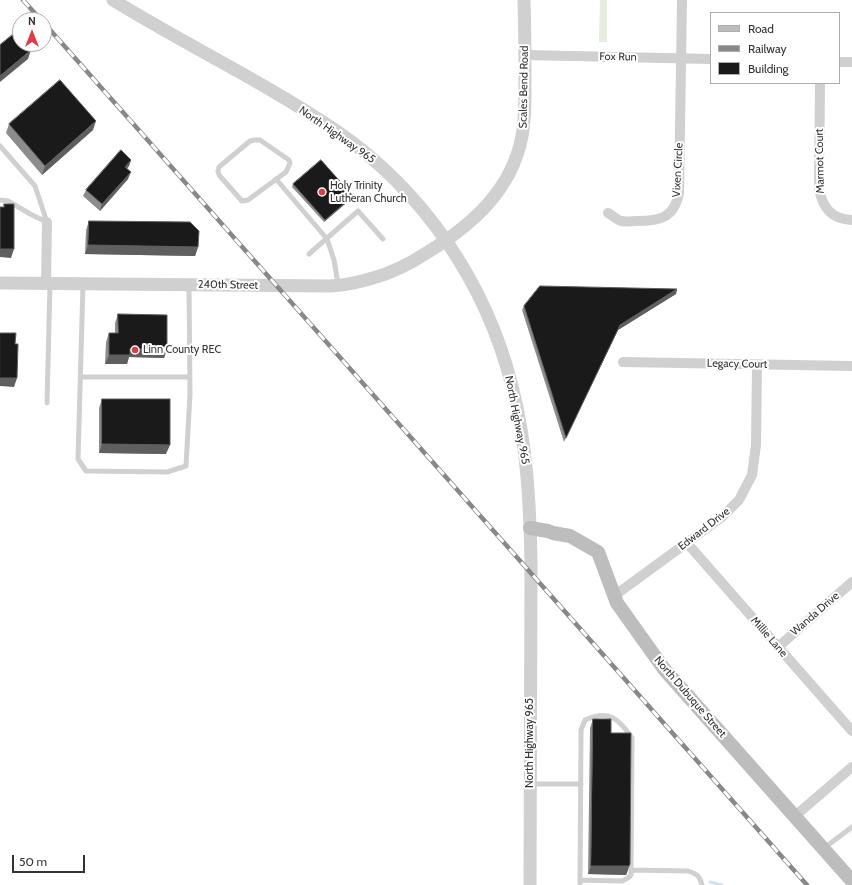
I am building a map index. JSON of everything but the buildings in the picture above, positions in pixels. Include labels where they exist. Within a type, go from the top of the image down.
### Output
[{"type":"main road","name":"North Dubuque Street","points":[[530,528],[570,536],[598,552],[617,603],[664,669],[852,881]]},
{"type":"street","name":"North Highway 965","points":[[113,0],[297,106],[350,140],[386,171],[414,200],[447,241],[484,307],[504,358],[518,411],[528,483],[530,528],[530,885]]},
{"type":"street","name":"Scales Bend Road","points":[[447,241],[480,214],[492,201],[504,184],[514,165],[520,148],[523,129],[525,55],[524,0]]},
{"type":"street","points":[[681,58],[682,0]]},
{"type":"street","name":"Fox Run","points":[[525,55],[710,59]]},
{"type":"street","name":"Vixen Circle","points":[[608,213],[621,221],[653,221],[663,217],[671,211],[677,203],[679,193],[681,58]]},
{"type":"street","points":[[840,62],[852,62]]},
{"type":"street","name":"Marmot Court","points":[[820,84],[819,188],[821,198],[826,209],[833,215],[844,220],[852,220]]},
{"type":"street","points":[[47,222],[48,283]]},
{"type":"street","name":"240th Street","points":[[0,282],[276,286],[338,285],[373,278],[387,273],[413,261],[447,241]]},
{"type":"street","name":"Legacy Court","points":[[623,362],[852,366]]},
{"type":"street","name":"Edward Drive","points":[[614,596],[722,517],[740,500],[752,474],[756,445],[757,365]]},
{"type":"street","name":"Millie Lane","points":[[687,543],[852,730]]},
{"type":"street","name":"Wanda Drive","points":[[778,647],[852,582]]},
{"type":"street","points":[[795,816],[852,767]]},
{"type":"lane","points":[[260,140],[289,160],[290,163],[286,172],[276,179],[248,200],[242,201],[219,175],[218,171],[219,167],[250,141],[260,140]]},
{"type":"lane","points":[[0,146],[35,186],[47,222]]},
{"type":"lane","points":[[276,179],[327,239],[334,260],[338,285]]},
{"type":"lane","points":[[0,200],[8,201],[32,216],[47,222]]},
{"type":"lane","points":[[309,254],[358,211],[383,239]]},
{"type":"lane","points":[[48,283],[48,403]]},
{"type":"lane","points":[[83,284],[78,459],[86,471],[167,472],[186,466],[189,377],[189,284]]},
{"type":"lane","points":[[81,377],[189,377]]},
{"type":"lane","points":[[603,714],[619,722],[629,734],[633,742],[631,875],[622,881],[580,883],[581,784],[581,730],[585,720],[593,716],[603,714]]},
{"type":"lane","points":[[530,784],[581,784]]},
{"type":"lane","points":[[823,849],[852,827]]},
{"type":"lane","points":[[631,870],[688,871],[696,874],[700,878],[702,885]]},
{"type":"shaded area","points":[[600,0],[607,0],[607,42],[599,42]]},
{"type":"waterway","points":[[710,882],[722,885]]},
{"type":"railway","points":[[23,0],[34,12]]},
{"type":"railway","points":[[52,32],[807,885]]},
{"type":"place","name":"Holy Trinity Lutheran Church","points":[[322,192]]},
{"type":"place","name":"Linn County REC","points":[[135,350]]}]
